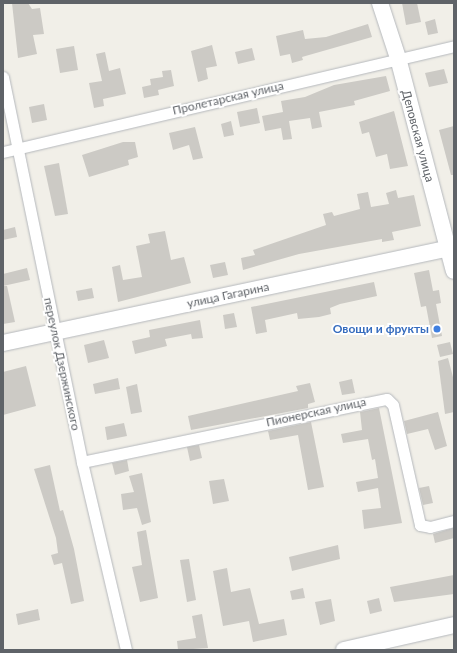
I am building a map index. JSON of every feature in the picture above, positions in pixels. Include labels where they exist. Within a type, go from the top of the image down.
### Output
[{"type":"street","name":"Деповская улица","points":[[380,3],[398,58],[451,247],[454,271]]},
{"type":"street","name":"Пролетарская улица","points":[[3,152],[454,46]]},
{"type":"street","name":"переулок Дзержинского","points":[[3,77],[82,462],[126,650]]},
{"type":"street","name":"улица Гагарина","points":[[3,343],[451,247]]},
{"type":"street","name":"Пионерская улица","points":[[82,462],[387,399],[393,405],[420,525],[430,527],[454,521]]},
{"type":"street","points":[[344,650],[454,624]]},
{"type":"building","points":[[12,3],[28,3],[32,9],[40,8],[44,34],[33,35],[37,54],[18,58]]},
{"type":"building","points":[[402,3],[417,3],[421,22],[406,25]]},
{"type":"building","points":[[435,19],[438,33],[428,35],[425,22]]},
{"type":"building","points":[[368,24],[372,37],[302,57],[303,60],[292,63],[290,54],[280,56],[276,36],[303,30],[305,39],[326,37]]},
{"type":"building","points":[[212,45],[217,66],[206,68],[208,79],[198,82],[191,51]]},
{"type":"building","points":[[74,46],[78,70],[60,73],[56,49]]},
{"type":"building","points":[[252,48],[255,60],[238,64],[235,52]]},
{"type":"building","points":[[105,52],[109,71],[120,68],[126,94],[103,99],[104,106],[94,108],[89,83],[102,81],[96,54]]},
{"type":"building","points":[[444,69],[448,83],[429,87],[425,73]]},
{"type":"building","points":[[171,70],[174,86],[158,90],[159,95],[144,98],[142,87],[151,85],[150,79],[163,77],[162,71]]},
{"type":"building","points":[[386,76],[390,91],[354,101],[355,105],[319,112],[322,127],[312,129],[310,118],[289,121],[292,139],[283,140],[281,128],[265,131],[262,116],[283,112],[281,101],[305,97],[334,85]]},
{"type":"building","points":[[44,104],[47,120],[32,123],[29,107]]},
{"type":"building","points":[[257,108],[260,123],[240,127],[237,112]]},
{"type":"building","points":[[394,111],[408,166],[390,169],[387,154],[376,157],[369,132],[362,134],[359,122]]},
{"type":"building","points":[[231,121],[234,135],[224,137],[221,124]]},
{"type":"building","points":[[454,126],[454,175],[451,175],[439,130]]},
{"type":"building","points":[[195,127],[203,158],[193,160],[189,145],[173,150],[169,133]]},
{"type":"building","points":[[123,142],[135,142],[138,157],[128,160],[129,165],[89,177],[82,155]]},
{"type":"building","points":[[59,163],[68,214],[55,216],[44,166]]},
{"type":"building","points":[[396,190],[398,198],[414,195],[421,226],[392,232],[394,240],[382,242],[382,239],[299,254],[243,270],[241,258],[255,255],[253,250],[326,225],[323,214],[332,212],[334,216],[360,209],[357,194],[368,192],[371,207],[389,204],[386,193]]},
{"type":"building","points":[[15,227],[17,237],[3,240],[3,230]]},
{"type":"building","points":[[165,231],[171,260],[184,257],[191,283],[118,302],[112,267],[120,265],[123,280],[142,277],[136,246],[150,243],[148,234]]},
{"type":"building","points":[[225,262],[228,275],[213,278],[210,265]]},
{"type":"building","points":[[27,268],[30,280],[3,286],[3,274]]},
{"type":"building","points":[[429,270],[433,291],[439,290],[441,303],[436,304],[442,336],[432,338],[426,306],[421,307],[414,273]]},
{"type":"building","points":[[374,282],[377,296],[340,304],[330,308],[331,314],[319,317],[298,319],[297,313],[265,320],[267,332],[256,334],[251,307]]},
{"type":"building","points":[[3,286],[7,286],[15,322],[3,324]]},
{"type":"building","points":[[92,288],[94,298],[78,301],[76,291]]},
{"type":"building","points":[[234,313],[237,327],[225,329],[223,315]]},
{"type":"building","points":[[200,320],[203,338],[192,339],[191,334],[165,339],[167,346],[135,354],[132,341],[150,337],[149,330]]},
{"type":"building","points":[[104,340],[109,358],[88,363],[84,345]]},
{"type":"building","points":[[450,342],[453,354],[440,357],[437,345]]},
{"type":"building","points":[[448,358],[454,381],[454,412],[445,414],[438,361]]},
{"type":"building","points":[[26,366],[36,406],[3,415],[3,372]]},
{"type":"building","points":[[118,378],[120,389],[95,394],[93,384]]},
{"type":"building","points":[[352,379],[355,393],[342,395],[339,382]]},
{"type":"building","points":[[310,383],[315,402],[308,404],[308,408],[191,430],[188,416],[298,391],[296,386]]},
{"type":"building","points":[[137,384],[142,412],[131,414],[126,387]]},
{"type":"building","points":[[379,408],[402,523],[364,529],[362,510],[381,508],[378,488],[358,492],[356,482],[378,478],[375,459],[372,460],[368,439],[343,443],[341,434],[362,430],[360,412]]},
{"type":"building","points":[[438,412],[447,446],[435,450],[428,429],[407,434],[404,421]]},
{"type":"building","points":[[311,422],[324,487],[308,490],[298,435],[270,440],[268,431]]},
{"type":"building","points":[[124,423],[127,436],[107,440],[105,427]]},
{"type":"building","points":[[199,445],[202,458],[190,461],[187,447]]},
{"type":"building","points":[[127,460],[129,471],[115,475],[112,463]]},
{"type":"building","points":[[50,465],[60,511],[63,510],[74,549],[84,601],[71,604],[62,563],[54,565],[51,555],[58,553],[56,538],[34,469]]},
{"type":"building","points":[[142,473],[151,522],[142,525],[137,508],[123,510],[121,494],[134,492],[129,476]]},
{"type":"building","points":[[224,479],[229,501],[213,504],[209,481]]},
{"type":"building","points":[[429,486],[433,503],[423,505],[419,488]]},
{"type":"building","points":[[453,528],[454,538],[435,543],[433,534]]},
{"type":"building","points":[[146,530],[158,598],[140,602],[132,567],[142,565],[137,532]]},
{"type":"building","points":[[338,545],[340,559],[292,571],[289,557]]},
{"type":"building","points":[[189,559],[196,600],[187,602],[180,560]]},
{"type":"building","points":[[227,568],[231,592],[250,588],[259,624],[284,619],[287,635],[253,642],[249,621],[223,626],[213,571]]},
{"type":"building","points":[[454,575],[454,594],[394,602],[390,587]]},
{"type":"building","points":[[303,588],[305,598],[292,600],[290,591]]},
{"type":"building","points":[[379,598],[382,611],[370,614],[367,601]]},
{"type":"building","points":[[331,599],[335,621],[320,625],[315,602]]},
{"type":"building","points":[[38,609],[40,620],[18,625],[16,614]]},
{"type":"building","points":[[202,614],[208,648],[178,650],[177,641],[196,638],[192,616]]},
{"type":"place","name":"Овощи и фрукты","points":[[437,329]]}]
